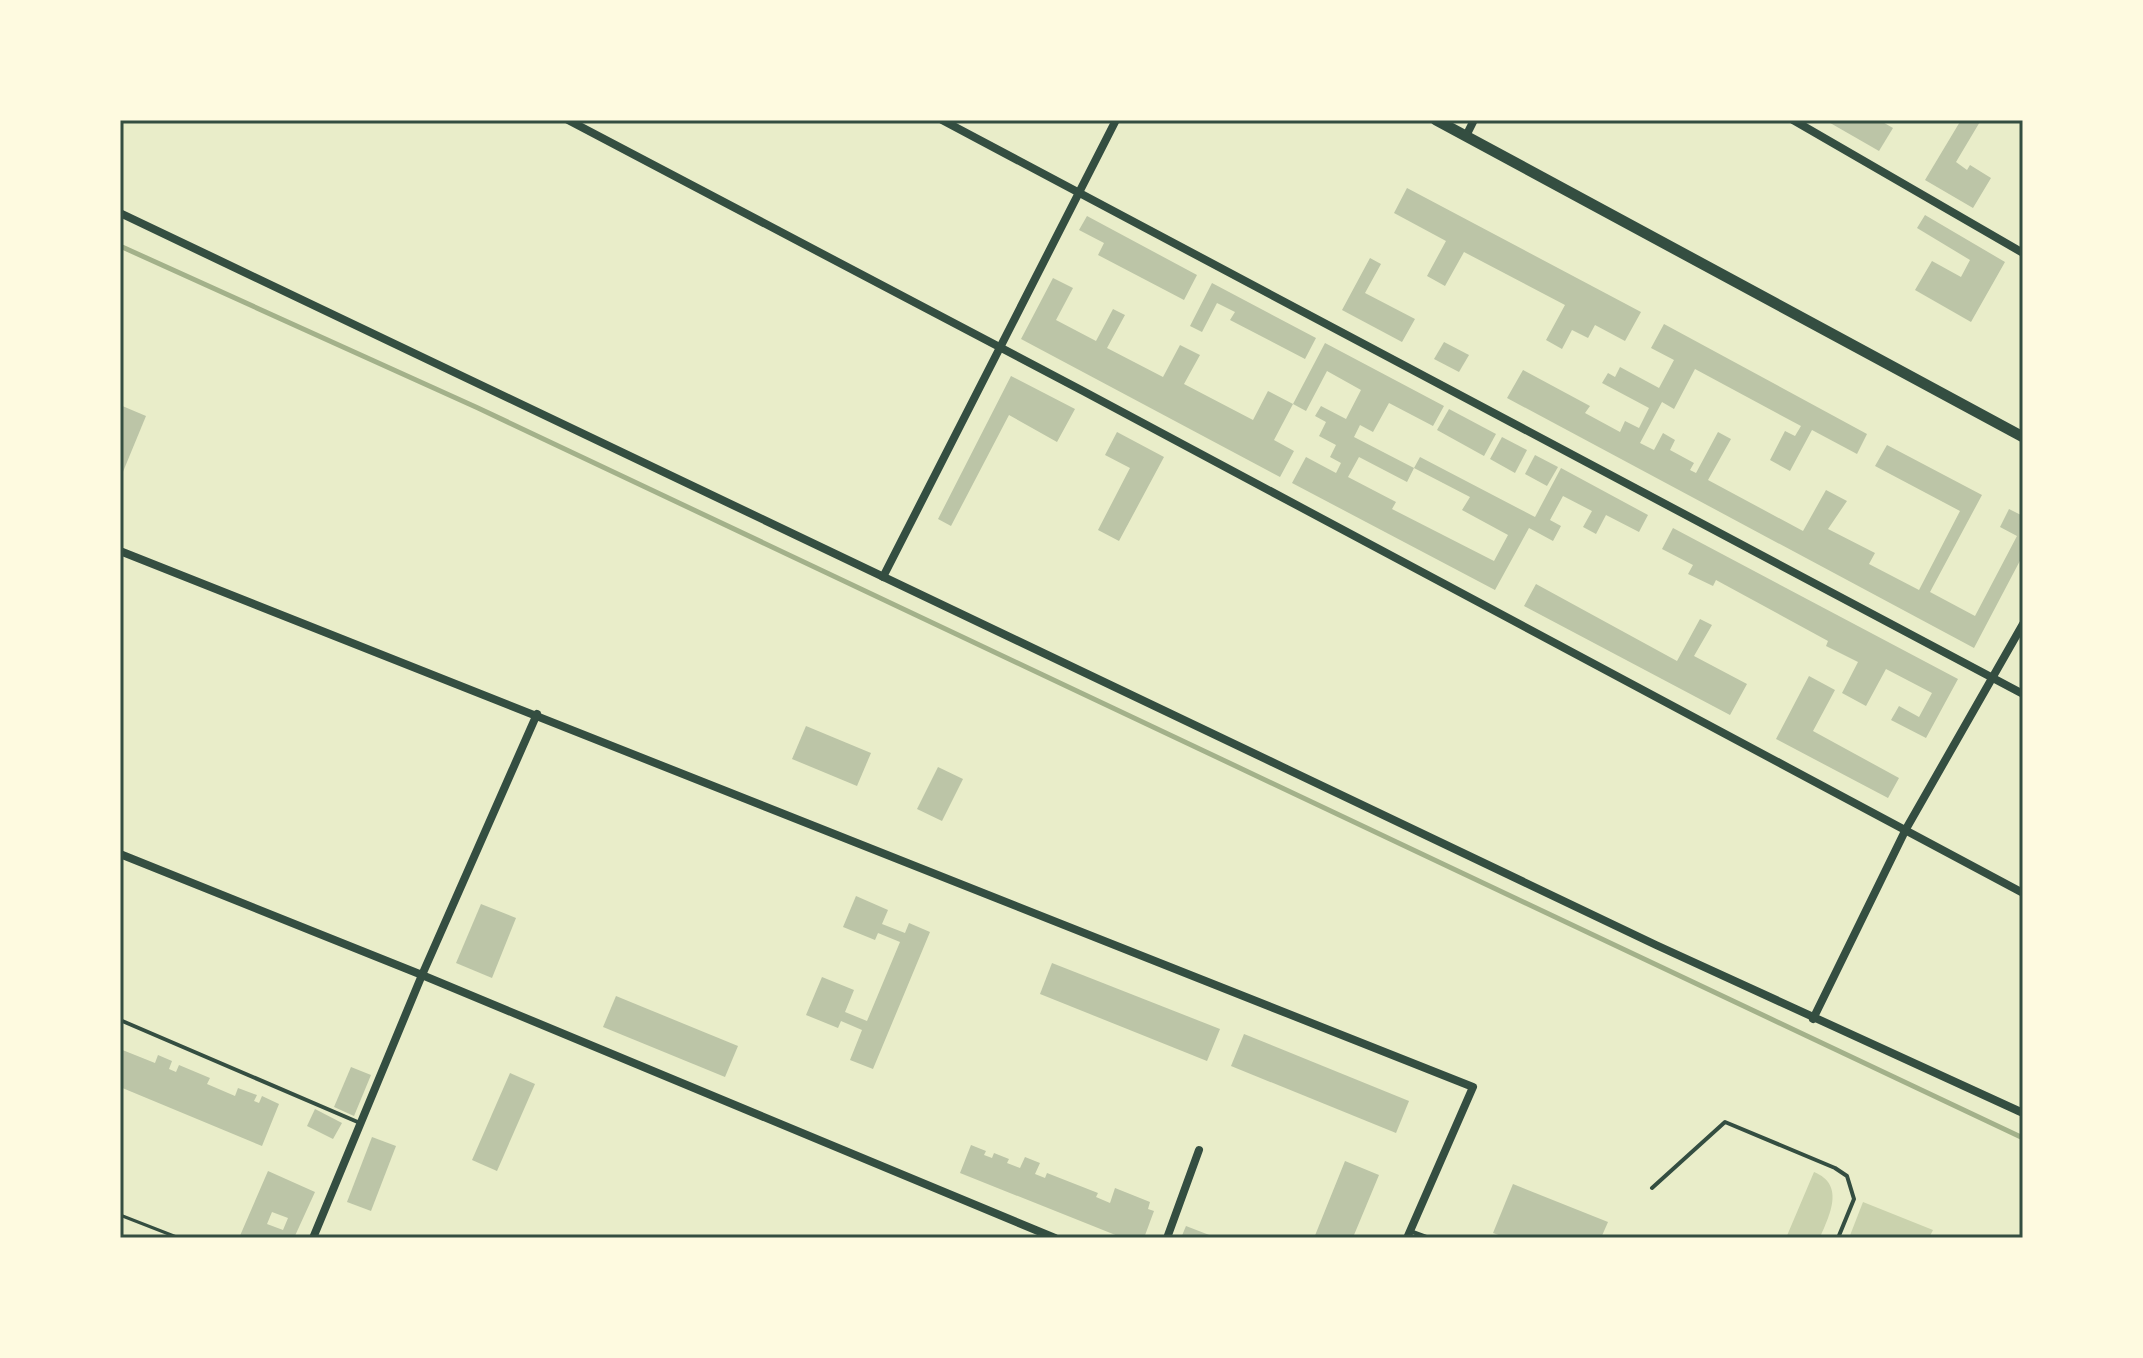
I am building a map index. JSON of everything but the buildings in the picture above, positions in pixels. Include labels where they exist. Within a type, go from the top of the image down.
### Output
[{"type":"street","points":[[568,120],[2023,893]]},
{"type":"street","points":[[942,120],[2023,694]]},
{"type":"street","points":[[883,577],[1116,120]]},
{"type":"street","points":[[1436,120],[2023,437]]},
{"type":"street","points":[[1466,136],[1474,120]]},
{"type":"street","points":[[1793,120],[2023,253]]},
{"type":"street","points":[[120,213],[1813,1019],[2023,1113]]},
{"type":"street","points":[[120,551],[1473,1087],[1409,1235]]},
{"type":"street","points":[[1813,1019],[1906,829],[2023,624]]},
{"type":"street","points":[[313,1238],[422,975],[537,714]]},
{"type":"street","points":[[120,854],[422,975],[1055,1238]]},
{"type":"street","points":[[1167,1238],[1199,1150]]},
{"type":"lane","points":[[120,1020],[360,1123]]},
{"type":"lane","points":[[1652,1188],[1725,1122],[1835,1168],[1847,1176],[1854,1199],[1838,1238]]},
{"type":"lane","points":[[1409,1235],[1429,1238]]},
{"type":"path","points":[[120,1215],[179,1238]]},
{"type":"green space","points":[[1814,1172],[1830,1185],[1832,1193],[1830,1211],[1820,1238],[1786,1238]]},
{"type":"green space","points":[[1863,1202],[1933,1230],[1929,1238],[1849,1238]]},
{"type":"waterway","points":[[120,246],[478,408],[2023,1138]]}]
